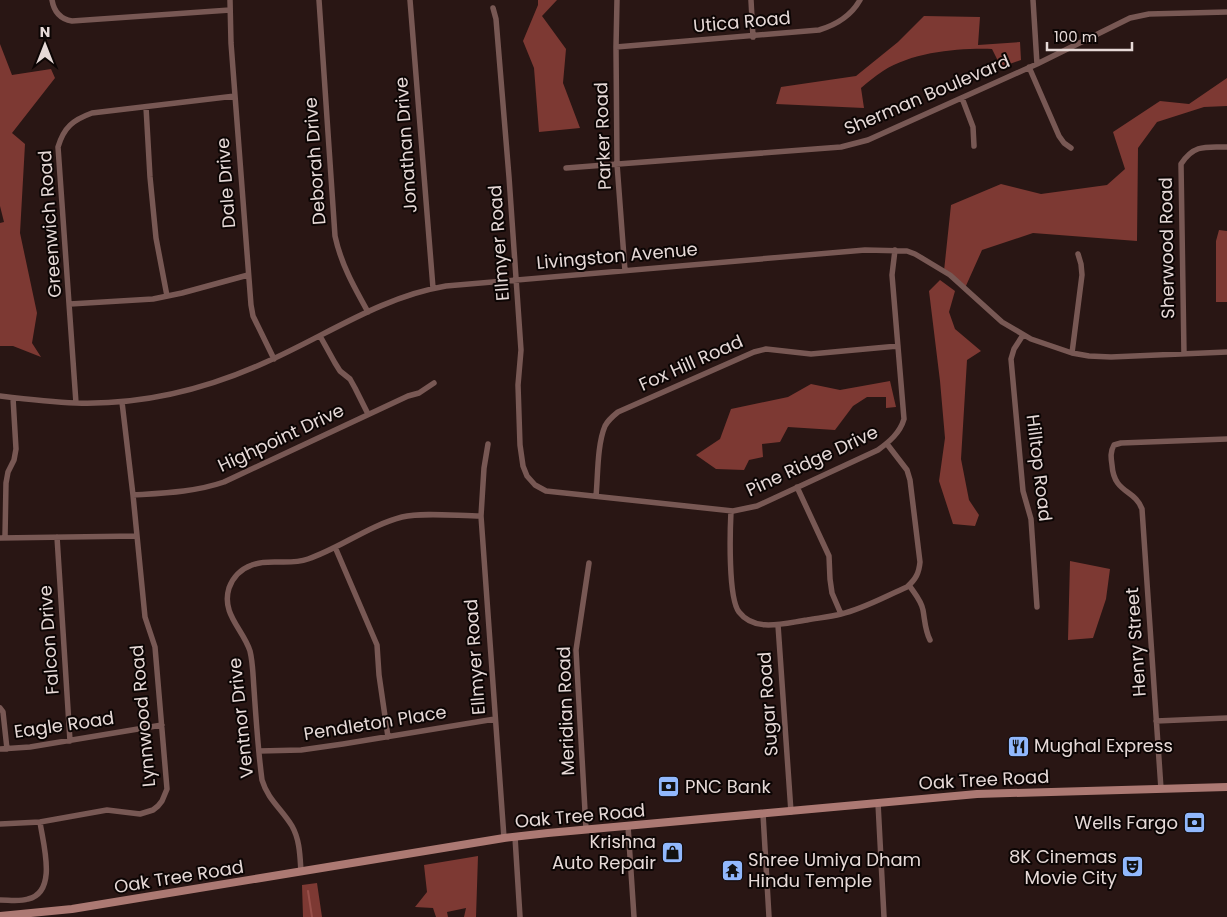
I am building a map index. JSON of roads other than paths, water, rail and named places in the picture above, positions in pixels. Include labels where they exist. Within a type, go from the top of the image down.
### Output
[{"type":"main road","name":"Oak Tree Road","points":[[1,916],[18,916],[72,909],[504,838],[586,829],[977,794],[1227,786]]},
{"type":"street","points":[[52,0],[59,16],[77,21],[230,10]]},
{"type":"street","name":"Dale Drive","points":[[230,0],[250,305],[253,316],[274,359]]},
{"type":"street","name":"Deborah Drive","points":[[319,0],[335,236],[338,251],[347,275],[368,312]]},
{"type":"street","name":"Jonathan Drive","points":[[410,0],[433,288]]},
{"type":"street","name":"Parker Road","points":[[617,0],[617,164],[625,271]]},
{"type":"street","points":[[752,0],[753,37]]},
{"type":"street","name":"Utica Road","points":[[616,47],[819,30],[842,21],[860,0]]},
{"type":"street","points":[[1033,0],[1037,64]]},
{"type":"street","name":"Ellmyer Road","points":[[492,8],[496,19],[517,280],[521,350],[518,385],[518,423],[522,466],[527,476]]},
{"type":"street","name":"Sherman Boulevard","points":[[566,168],[841,147],[868,140],[1037,64],[1137,16],[1227,12]]},
{"type":"street","points":[[1030,67],[1059,136],[1064,143],[1072,148]]},
{"type":"street","name":"Greenwich Road","points":[[76,403],[58,147],[62,135],[74,122],[92,113],[235,96]]},
{"type":"street","points":[[962,98],[973,127],[974,146]]},
{"type":"street","points":[[146,107],[156,238],[167,296]]},
{"type":"street","name":"Sherwood Road","points":[[1184,354],[1181,164],[1191,151],[1199,148],[1227,147]]},
{"type":"street","name":"Livingston Avenue","points":[[0,396],[76,403],[122,402],[182,393],[236,375],[274,359],[368,312],[403,297],[433,288],[865,250],[895,250],[915,254],[950,275],[1002,322],[1023,335],[1045,345],[1072,353],[1111,357],[1227,352]]},
{"type":"street","name":"Pine Ridge Drive","points":[[527,476],[535,485],[546,490],[731,511],[757,506],[878,450],[887,444],[902,426],[904,419],[892,275],[895,250]]},
{"type":"street","points":[[1072,353],[1082,275],[1078,254]]},
{"type":"street","points":[[70,304],[130,301],[167,296],[248,275]]},
{"type":"street","name":"Hilltop Road","points":[[1023,335],[1014,349],[1012,359],[1023,491],[1031,519],[1038,607]]},
{"type":"street","points":[[320,336],[334,363],[350,379],[368,414]]},
{"type":"street","name":"Fox Hill Road","points":[[596,496],[601,440],[605,426],[618,412],[754,352],[766,349],[811,354],[898,346]]},
{"type":"street","name":"Highpoint Drive","points":[[133,495],[206,488],[224,482],[368,414],[419,393],[434,383]]},
{"type":"street","points":[[13,398],[16,448],[6,483],[3,538],[137,536]]},
{"type":"street","name":"Lynnwood Road","points":[[0,824],[40,822],[107,810],[140,814],[147,813],[158,806],[165,795],[167,783],[155,647],[145,617],[122,402]]},
{"type":"street","name":"Henry Street","points":[[1161,789],[1143,516],[1140,504],[1119,486],[1112,473],[1111,454],[1114,445],[1121,443],[1227,439]]},
{"type":"street","name":"Ellmyer Road","points":[[488,444],[484,468],[481,516],[504,838]]},
{"type":"street","points":[[731,511],[729,550],[734,604],[739,613],[748,620],[759,624],[778,624],[841,614],[909,585],[915,580],[920,562],[910,480],[906,470],[887,444]]},
{"type":"street","points":[[797,487],[829,556],[832,593],[841,614]]},
{"type":"street","name":"Ventnor Drive","points":[[301,872],[299,850],[292,826],[265,790],[262,780],[250,651],[230,614],[227,604],[229,589],[236,575],[249,566],[264,562],[286,564],[301,562],[402,517],[481,516]]},
{"type":"street","name":"Falcon Drive","points":[[57,537],[70,741]]},
{"type":"street","points":[[335,547],[377,645],[379,675],[388,737]]},
{"type":"street","name":"Meridian Road","points":[[586,829],[576,650],[589,563]]},
{"type":"street","points":[[909,585],[921,604],[926,633],[930,640]]},
{"type":"street","name":"Sugar Road","points":[[778,624],[791,812]]},
{"type":"street","points":[[0,708],[3,712],[8,749]]},
{"type":"street","points":[[1156,720],[1227,718]]},
{"type":"street","name":"Pendleton Place","points":[[259,751],[301,750],[494,719]]},
{"type":"street","name":"Eagle Road","points":[[0,749],[30,747],[162,725]]},
{"type":"street","points":[[878,803],[884,917]]},
{"type":"street","points":[[763,814],[769,917]]},
{"type":"street","points":[[0,900],[30,899],[38,895],[45,885],[47,877],[40,822]]},
{"type":"street","points":[[628,826],[634,917]]},
{"type":"street","points":[[515,837],[520,917]]},
{"type":"waterway","points":[[308,891],[312,917]]},
{"type":"place","name":"Mughal Express","points":[[1018,746]]},
{"type":"place","name":"PNC Bank","points":[[669,787]]},
{"type":"place","name":"Wells Fargo","points":[[1194,823]]},
{"type":"place","name":"Krishna Auto Repair","points":[[672,852]]},
{"type":"place","name":"8K Cinemas Movie City","points":[[1133,867]]},
{"type":"place","name":"Shree Umiya Dham Hindu Temple","points":[[732,870]]}]
